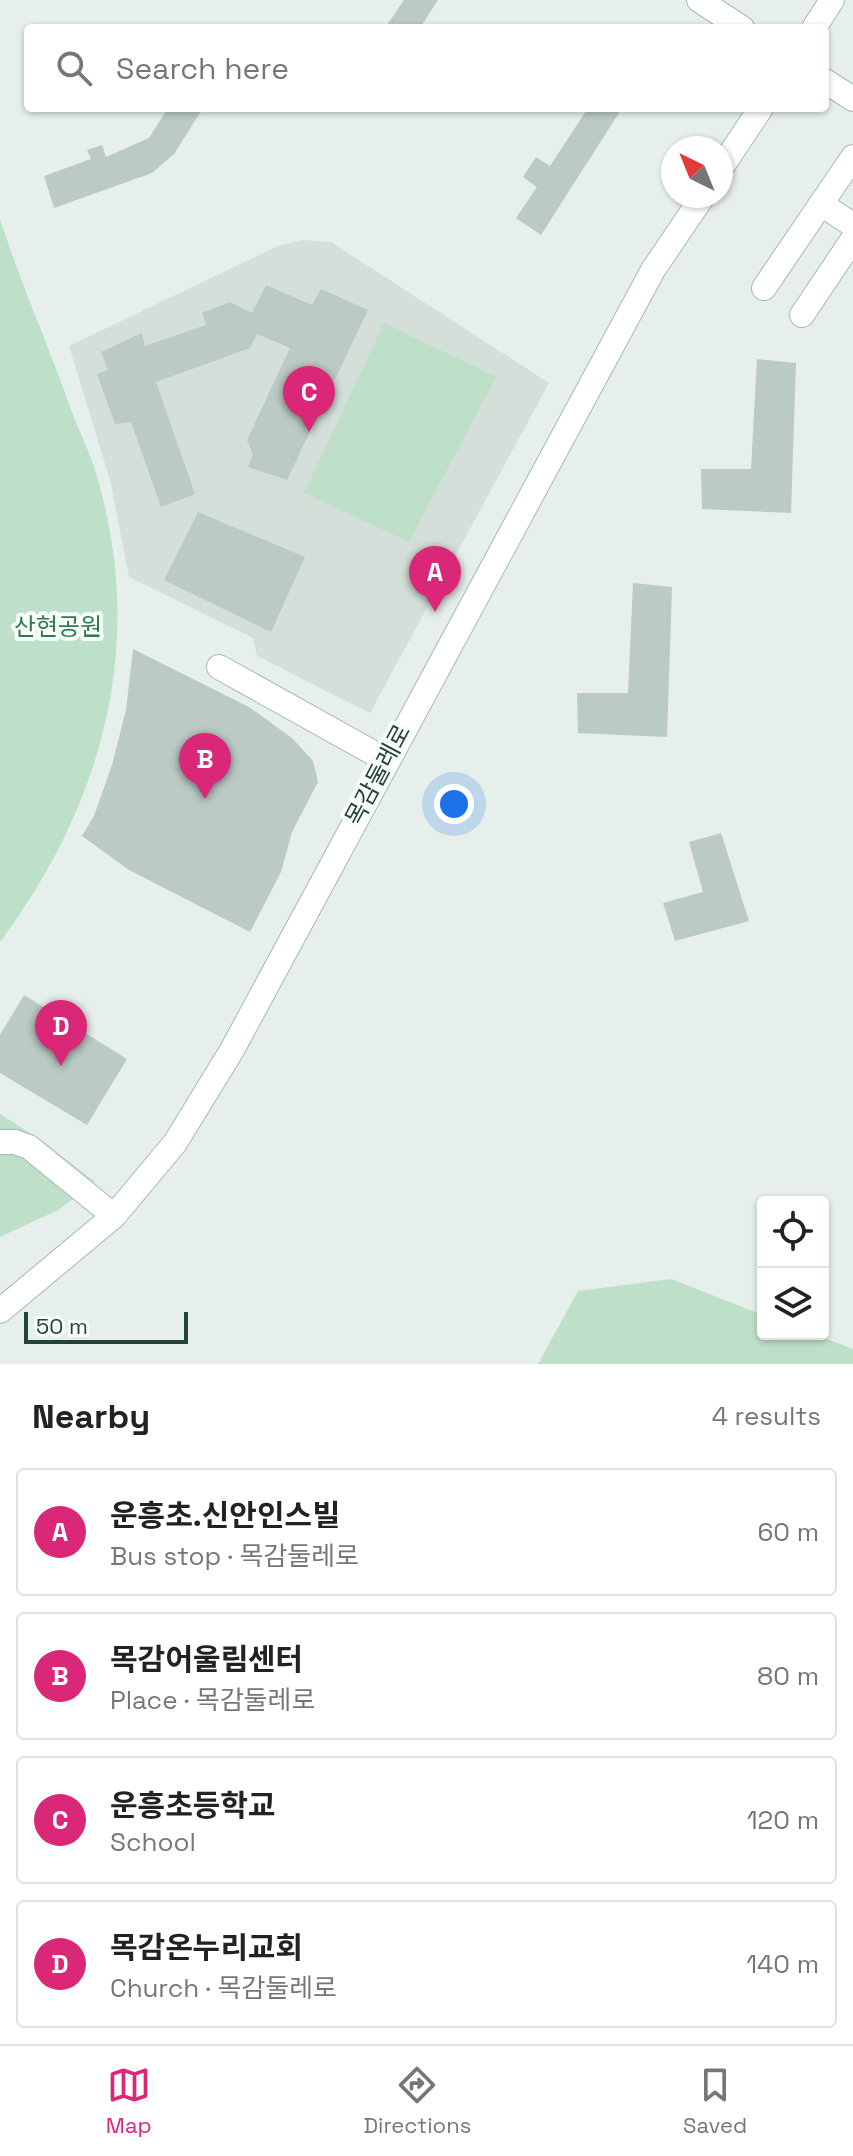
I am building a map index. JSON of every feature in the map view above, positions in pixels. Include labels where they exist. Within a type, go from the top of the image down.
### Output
[{"type":"street","points":[[699,0],[736,24]]},
{"type":"street","points":[[817,24],[832,0]]},
{"type":"street","points":[[829,84],[853,99]]},
{"type":"street","points":[[733,150],[758,112]]},
{"type":"street","points":[[764,288],[853,157]]},
{"type":"street","points":[[821,204],[853,225]]},
{"type":"street","name":"목감둘레로","points":[[0,1311],[114,1216],[175,1143],[232,1050],[653,270],[695,208]]},
{"type":"street","points":[[802,315],[853,239]]},
{"type":"street","points":[[219,667],[386,760]]},
{"type":"street","points":[[0,1142],[15,1142],[29,1147],[114,1216]]},
{"type":"shaded area","points":[[302,240],[331,242],[549,383],[370,713],[257,656],[253,638],[129,577],[110,480],[69,346],[278,246]]},
{"type":"green space","name":"산현공원","points":[[0,219],[95,471],[112,542],[117,603],[115,663],[105,722],[88,780],[65,836],[35,890],[0,942]]},
{"type":"green space","points":[[384,323],[496,377],[409,542],[304,493]]},
{"type":"green space","points":[[0,1114],[41,1140],[95,1182],[58,1210],[0,1237]]},
{"type":"green space","points":[[671,1279],[757,1313],[757,1340],[829,1340],[853,1349],[853,1364],[538,1364],[578,1291]]},
{"type":"building","points":[[404,0],[438,0],[423,24],[388,24]]},
{"type":"building","points":[[165,112],[200,112],[174,154],[152,173],[54,208],[44,176],[91,159],[87,150],[102,145],[106,157],[149,138]]},
{"type":"building","points":[[585,112],[619,112],[541,235],[516,218],[537,187],[523,177],[536,157],[550,166]]},
{"type":"building","points":[[266,285],[312,305],[321,289],[368,310],[287,480],[248,467],[253,455],[247,440],[290,348],[257,334],[250,348],[156,382],[195,494],[161,507],[131,422],[115,424],[97,374],[108,370],[101,352],[142,333],[145,346],[206,325],[202,313],[230,302],[252,313]]},
{"type":"building","points":[[757,359],[796,363],[791,513],[702,509],[701,469],[751,469]]},
{"type":"building","points":[[198,512],[305,557],[271,632],[164,580]]},
{"type":"building","points":[[633,583],[672,587],[667,737],[578,733],[577,693],[628,693]]},
{"type":"building","points":[[133,649],[249,707],[292,738],[313,761],[318,782],[292,832],[281,872],[250,932],[129,870],[82,836],[94,816],[112,765],[126,710]]},
{"type":"building","points":[[721,833],[749,921],[675,941],[663,903],[703,892],[689,842]]},
{"type":"building","points":[[24,995],[127,1059],[87,1125],[0,1073],[0,1035]]},
{"type":"place","name":"운흥초등학교","points":[[309,432]]},
{"type":"place","name":"운흥초.신안인스빌","points":[[435,612]]},
{"type":"place","name":"목감어울림센터","points":[[205,799]]},
{"type":"place","name":"목감온누리교회","points":[[61,1066]]}]
